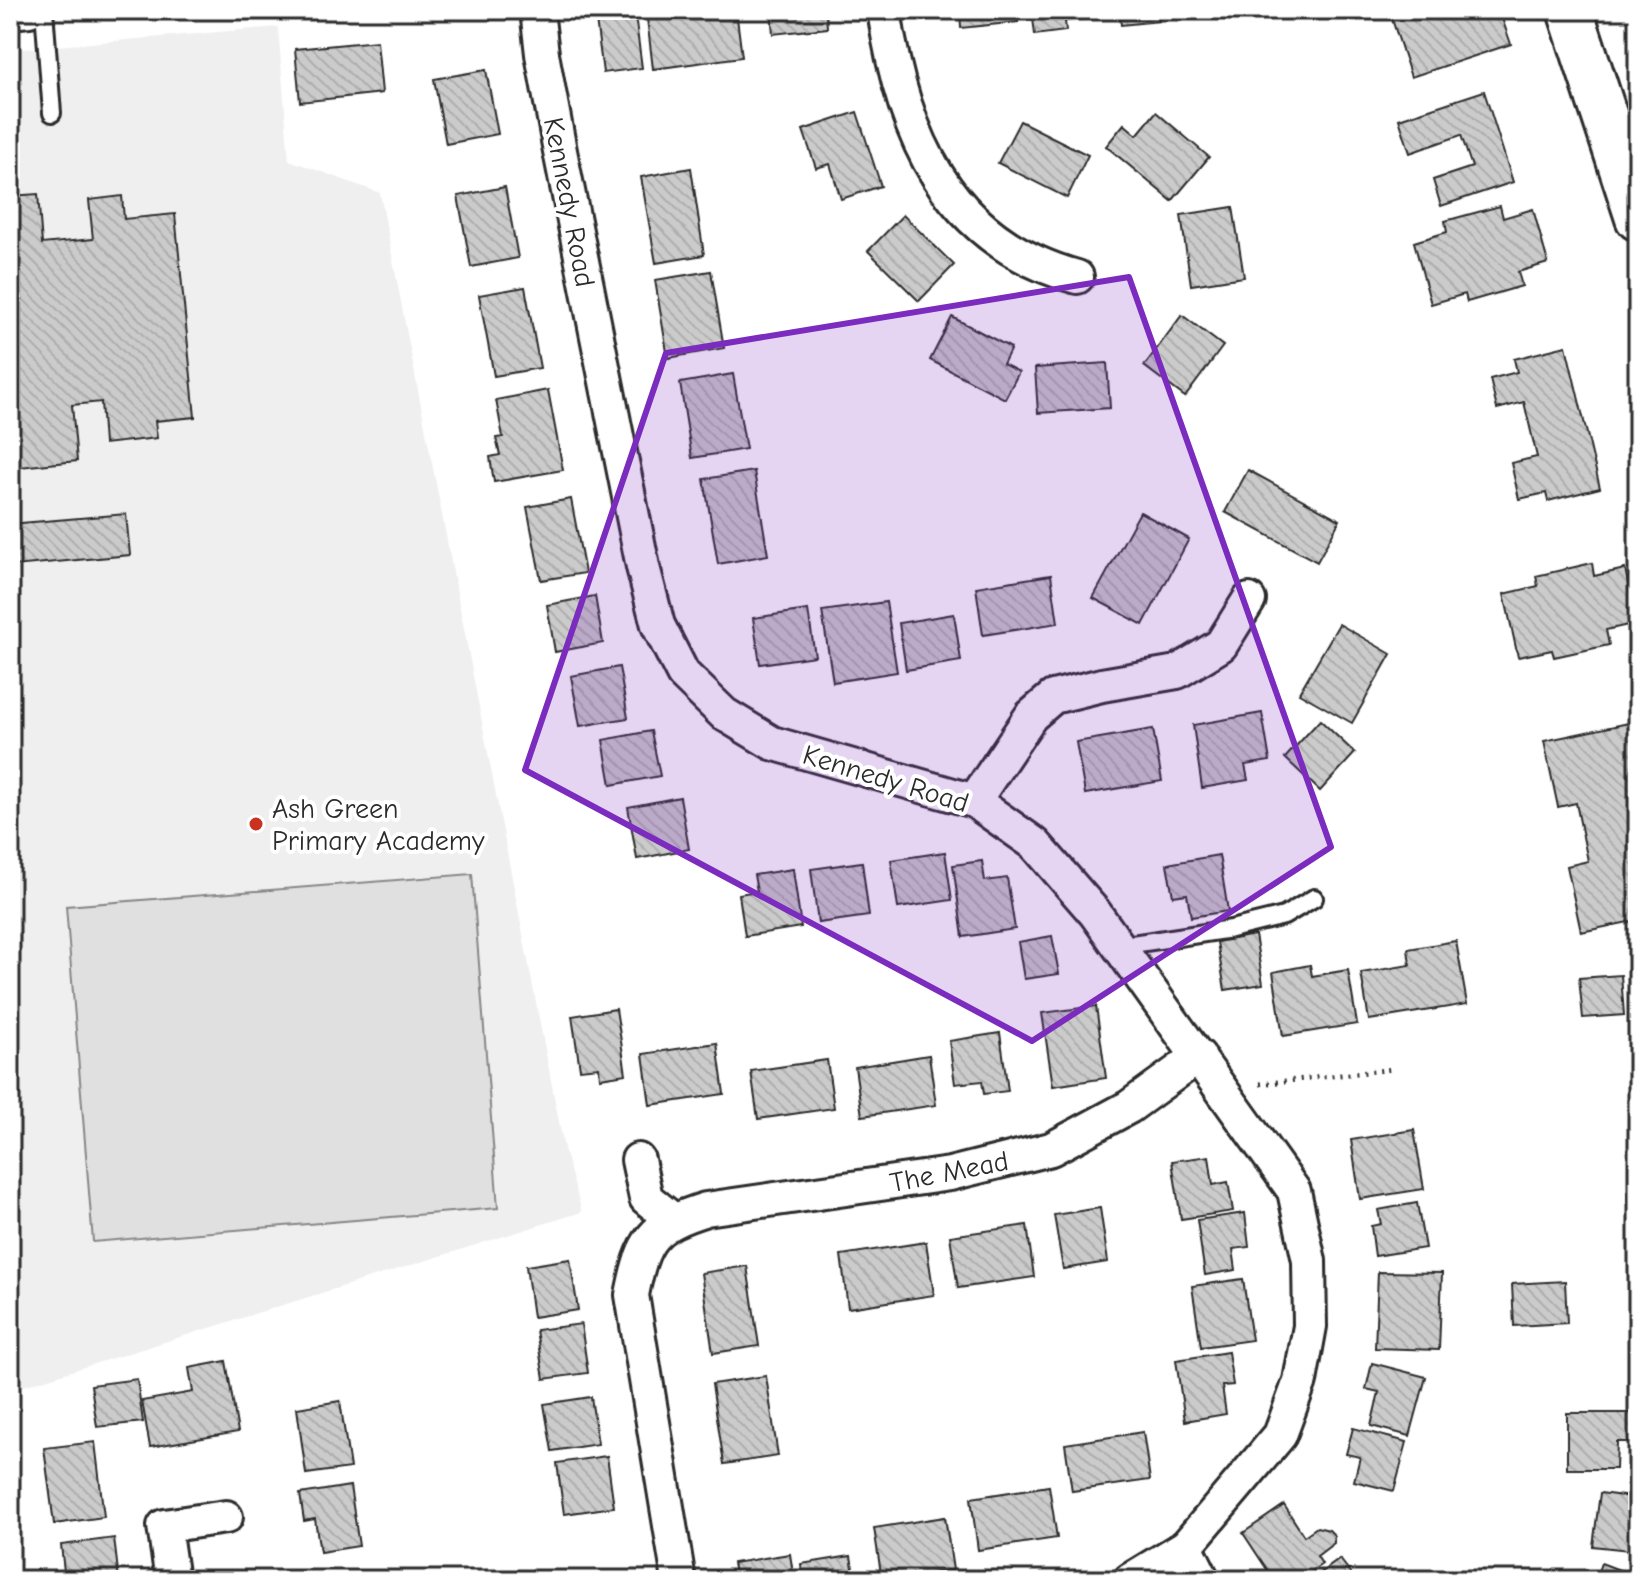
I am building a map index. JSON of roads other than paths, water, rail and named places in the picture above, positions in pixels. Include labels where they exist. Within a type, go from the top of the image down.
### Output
[{"type":"main road","points":[[1570,10],[1638,218]]},
{"type":"street","points":[[10,12],[29,10]]},
{"type":"street","name":"Kennedy Road","points":[[537,10],[560,151],[643,567],[658,625],[683,674],[724,714],[772,743],[974,801],[1035,844],[1095,913],[1294,1191],[1309,1261],[1310,1326],[1300,1381],[1280,1435],[1186,1546],[1130,1580]]},
{"type":"street","points":[[884,10],[890,55],[919,144],[943,187],[998,242],[1043,268],[1077,277]]},
{"type":"street","points":[[974,801],[1031,716],[1053,697],[1177,672],[1221,645],[1249,600]]},
{"type":"street","name":"The Mead","points":[[679,1580],[632,1295],[638,1265],[651,1237],[673,1220],[706,1209],[950,1174],[1051,1149],[1129,1107],[1199,1056]]},
{"type":"street","points":[[638,1160],[646,1198],[673,1220]]},
{"type":"street","points":[[172,1580],[164,1526],[226,1517]]},
{"type":"street","points":[[1186,1546],[1203,1580]]},
{"type":"lane","points":[[44,10],[52,113]]},
{"type":"lane","points":[[1119,946],[1231,929],[1284,916],[1314,898]]},
{"type":"place","name":"Ash Green Primary Academy","points":[[256,824]]}]
